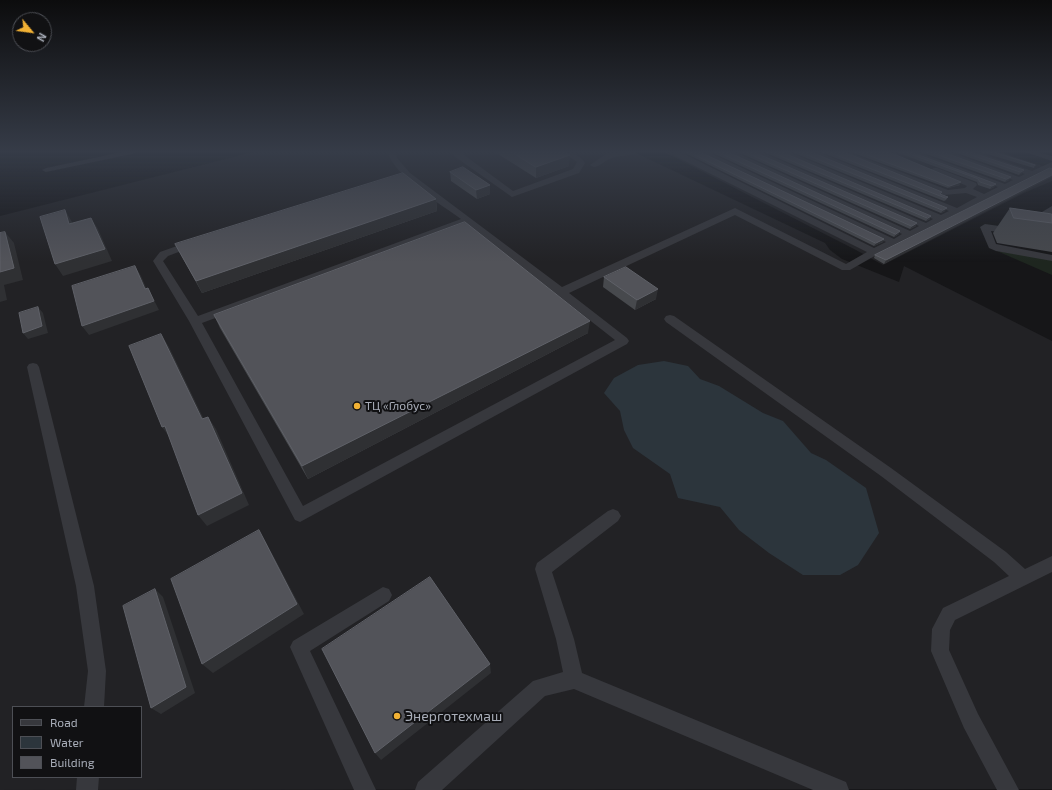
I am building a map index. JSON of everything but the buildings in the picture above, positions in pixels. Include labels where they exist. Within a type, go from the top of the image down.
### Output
[{"type":"street","points":[[204,239],[164,254],[158,261],[195,321],[300,515],[623,341],[468,220],[422,189]]},
{"type":"street","points":[[505,189],[512,194],[526,189]]},
{"type":"street","points":[[748,189],[874,252]]},
{"type":"street","points":[[780,189],[893,242]]},
{"type":"street","points":[[810,189],[909,234]]},
{"type":"street","points":[[840,189],[926,226]]},
{"type":"street","points":[[870,189],[941,219]]},
{"type":"street","points":[[902,189],[956,211]]},
{"type":"street","points":[[936,189],[947,193],[964,190]]},
{"type":"street","points":[[961,189],[984,197]]},
{"type":"street","points":[[561,292],[735,211],[846,268],[893,242],[1001,189]]},
{"type":"street","points":[[1052,209],[1047,212],[1052,214]]},
{"type":"street","points":[[195,321],[468,220]]},
{"type":"street","points":[[1022,233],[985,227],[992,246],[996,248],[1052,258]]},
{"type":"street","points":[[670,319],[886,472],[1000,557],[1023,578]]},
{"type":"street","points":[[33,367],[85,586],[97,671],[94,706]]},
{"type":"street","points":[[574,679],[564,639],[543,569],[613,516]]},
{"type":"street","points":[[1008,790],[971,721],[940,651],[941,629],[949,614],[1052,564]]},
{"type":"street","points":[[365,790],[299,647],[383,595]]},
{"type":"street","points":[[426,790],[540,688],[574,679],[838,790]]},
{"type":"street","points":[[87,790],[88,778]]},
{"type":"shaded area","points":[[107,189],[711,189],[825,243],[830,250],[842,259],[899,282],[904,266],[1052,341],[1052,789],[0,790],[0,216]]},
{"type":"shaded area","points":[[736,189],[1034,189],[883,265]]},
{"type":"shaded area","points":[[997,251],[1052,259],[1052,275]]},
{"type":"water","points":[[664,361],[688,366],[700,379],[719,386],[763,413],[783,421],[811,453],[826,460],[866,488],[879,533],[858,565],[840,575],[803,575],[769,553],[739,530],[720,507],[678,498],[670,474],[633,448],[624,430],[620,411],[604,393],[614,378],[638,365]]},
{"type":"place","name":"ТЦ «Глобус»","points":[[357,406]]},
{"type":"place","name":"Энерготехмаш","points":[[397,716]]}]
